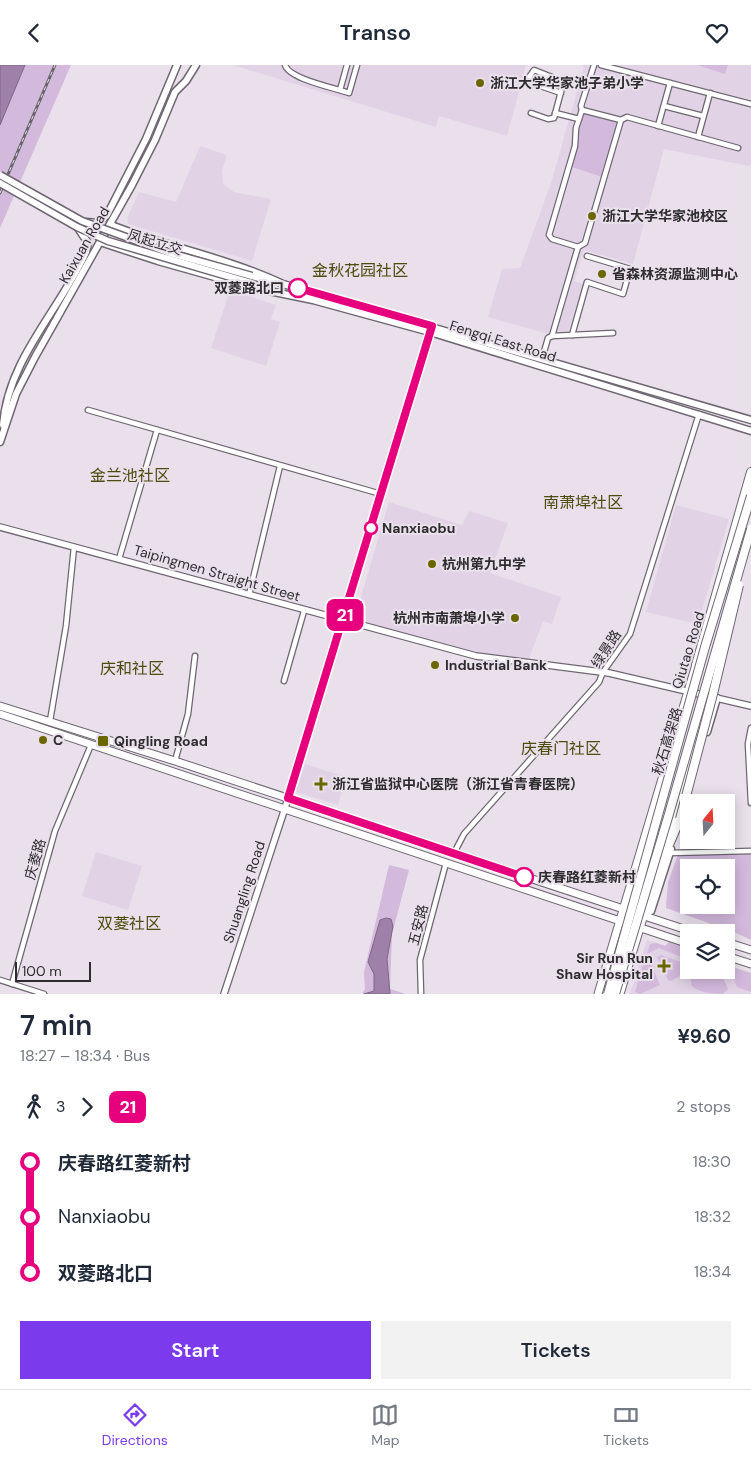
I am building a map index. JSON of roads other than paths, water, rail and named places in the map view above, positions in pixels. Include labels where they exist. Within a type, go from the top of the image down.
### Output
[{"type":"highway","points":[[696,665],[751,472]]},
{"type":"highway","name":"秋石高架路","points":[[608,994],[706,647],[751,496]]},
{"type":"highway","points":[[654,880],[680,819],[713,695],[751,530]]},
{"type":"highway","name":"秋石高架路","points":[[614,994],[662,838],[751,530]]},
{"type":"main road","points":[[82,221],[98,223],[107,215],[146,139],[177,65]]},
{"type":"main road","name":"Kaixuan Road","points":[[0,442],[16,394],[111,225],[155,140],[175,93],[186,81],[196,65]]},
{"type":"main road","name":"凤起立交","points":[[0,175],[82,221],[170,253],[313,300]]},
{"type":"main road","name":"凤起立交","points":[[0,183],[77,227],[108,241],[252,280],[283,284]]},
{"type":"main road","name":"Fengqi East Road","points":[[111,225],[148,240],[254,271],[283,284],[751,431]]},
{"type":"main road","points":[[2,433],[4,408],[20,366],[86,252],[88,243],[77,227]]},
{"type":"main road","name":"Fengqi East Road","points":[[100,242],[158,261],[254,288],[313,300],[431,329],[542,359],[751,420]]},
{"type":"main road","name":"Qiutao Road","points":[[598,994],[751,486]]},
{"type":"main road","points":[[620,994],[673,823],[709,696],[722,638],[751,542]]},
{"type":"main road","points":[[643,916],[651,911],[717,698]]},
{"type":"main road","points":[[0,705],[680,928]]},
{"type":"main road","points":[[0,715],[285,808],[680,941]]},
{"type":"main road","points":[[735,945],[751,950]]},
{"type":"main road","points":[[735,959],[751,964]]},
{"type":"street","points":[[285,65],[290,73],[349,93],[357,65]]},
{"type":"street","points":[[340,90],[347,65]]},
{"type":"street","points":[[578,247],[552,239],[549,235],[575,146],[582,110],[581,106],[594,65]]},
{"type":"street","points":[[601,65],[751,104]]},
{"type":"street","points":[[530,113],[552,120],[561,93],[562,81],[538,71],[531,73],[530,80],[532,83],[561,93]]},
{"type":"street","points":[[658,126],[670,83]]},
{"type":"street","points":[[698,137],[710,93]]},
{"type":"street","points":[[664,106],[703,116]]},
{"type":"street","points":[[582,110],[621,121]]},
{"type":"street","points":[[555,113],[579,119]]},
{"type":"street","points":[[552,337],[578,247],[585,243],[621,121],[627,117],[738,148]]},
{"type":"street","points":[[572,335],[587,282],[624,294],[630,269],[587,257]]},
{"type":"street","name":"Shuangling Road","points":[[224,994],[285,808],[431,329]]},
{"type":"street","points":[[542,359],[548,338],[613,333]]},
{"type":"street","points":[[88,410],[382,494]]},
{"type":"street","name":"绿景路","points":[[454,853],[464,834],[599,682],[603,672],[630,634],[699,414]]},
{"type":"street","points":[[119,559],[157,430]]},
{"type":"street","points":[[249,595],[280,466]]},
{"type":"street","name":"Taipingmen Straight Street","points":[[0,527],[304,611],[476,656],[603,672],[751,705]]},
{"type":"street","points":[[50,721],[66,626],[74,547]]},
{"type":"street","points":[[284,681],[304,611]]},
{"type":"street","points":[[175,761],[188,714],[195,656]]},
{"type":"street","points":[[751,728],[748,744],[751,803]]},
{"type":"street","name":"庆菱路","points":[[12,984],[55,831],[90,745]]},
{"type":"street","points":[[669,853],[751,851]]},
{"type":"street","name":"五安路","points":[[421,994],[420,960],[446,863]]},
{"type":"street","points":[[0,980],[44,994]]},
{"type":"railway","points":[[0,193],[55,65]]},
{"type":"place","name":"浙江大学华家池子弟小学","points":[[480,83]]},
{"type":"place","name":"浙江大学华家池校区","points":[[592,216]]},
{"type":"place","name":"省森林资源监测中心","points":[[602,274]]},
{"type":"place","name":"双菱路北口","points":[[298,288]]},
{"type":"place","name":"Nanxiaobu","points":[[371,528]]},
{"type":"place","name":"杭州第九中学","points":[[432,564]]},
{"type":"place","name":"杭州市南萧埠小学","points":[[515,618]]},
{"type":"place","name":"Industrial Bank","points":[[435,665]]},
{"type":"place","name":"C","points":[[43,740]]},
{"type":"place","name":"Qingling Road","points":[[103,741]]},
{"type":"place","name":"浙江省监狱中心医院（浙江省青春医院）","points":[[321,784]]},
{"type":"place","name":"庆春路红菱新村","points":[[524,877]]},
{"type":"place","name":"Sir Run Run Shaw Hospital","points":[[664,966]]},
{"type":"district","name":"金秋花园社区","points":[[360,270]]},
{"type":"district","name":"金兰池社区","points":[[130,475]]},
{"type":"district","name":"南萧埠社区","points":[[583,502]]},
{"type":"district","name":"庆和社区","points":[[132,668]]},
{"type":"district","name":"庆春门社区","points":[[561,748]]},
{"type":"district","name":"双菱社区","points":[[129,923]]}]
